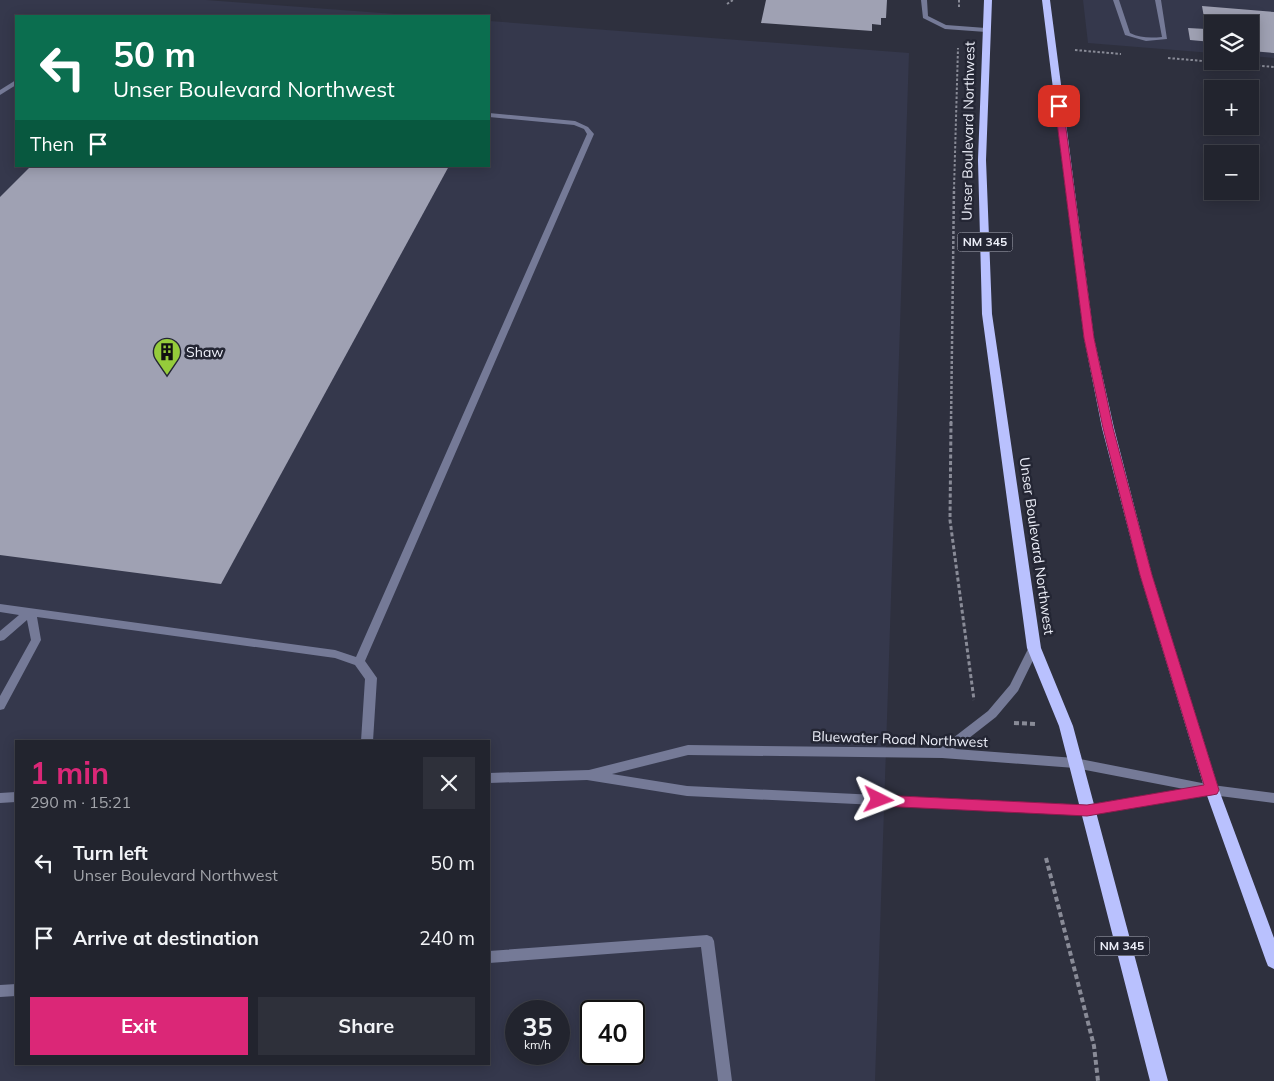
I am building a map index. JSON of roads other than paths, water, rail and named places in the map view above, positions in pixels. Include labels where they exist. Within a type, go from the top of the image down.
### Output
[{"type":"main road","name":"Unser Boulevard Northwest","points":[[988,0],[982,160],[987,314],[1034,648],[1066,726],[1159,1081]]},
{"type":"main road","points":[[1046,0],[1089,338],[1100,392],[1146,575],[1212,790],[1274,961]]},
{"type":"street","points":[[924,0],[925,17],[945,27],[986,30]]},
{"type":"street","points":[[1116,0],[1127,34],[1136,38],[1156,40],[1165,38],[1158,0]]},
{"type":"street","points":[[0,93],[15,83]]},
{"type":"street","points":[[359,662],[591,134],[586,128],[575,123],[490,115]]},
{"type":"street","points":[[0,608],[335,654],[359,662],[371,678],[368,740]]},
{"type":"street","points":[[0,637],[30,612]]},
{"type":"street","points":[[0,706],[36,640],[30,612]]},
{"type":"street","points":[[942,753],[992,714],[1014,688],[1034,648]]},
{"type":"street","name":"Bluewater Road Northwest","points":[[587,775],[688,750],[942,753],[1075,763],[1212,790],[1274,798]]},
{"type":"street","name":"Bluewater Road Northwest","points":[[490,778],[587,775],[687,791],[1087,810],[1212,790]]},
{"type":"street","points":[[0,798],[15,797]]},
{"type":"street","points":[[490,957],[707,942],[725,1081]]},
{"type":"street","points":[[0,991],[15,990]]},
{"type":"place","name":"Shaw","points":[[167,376]]}]
